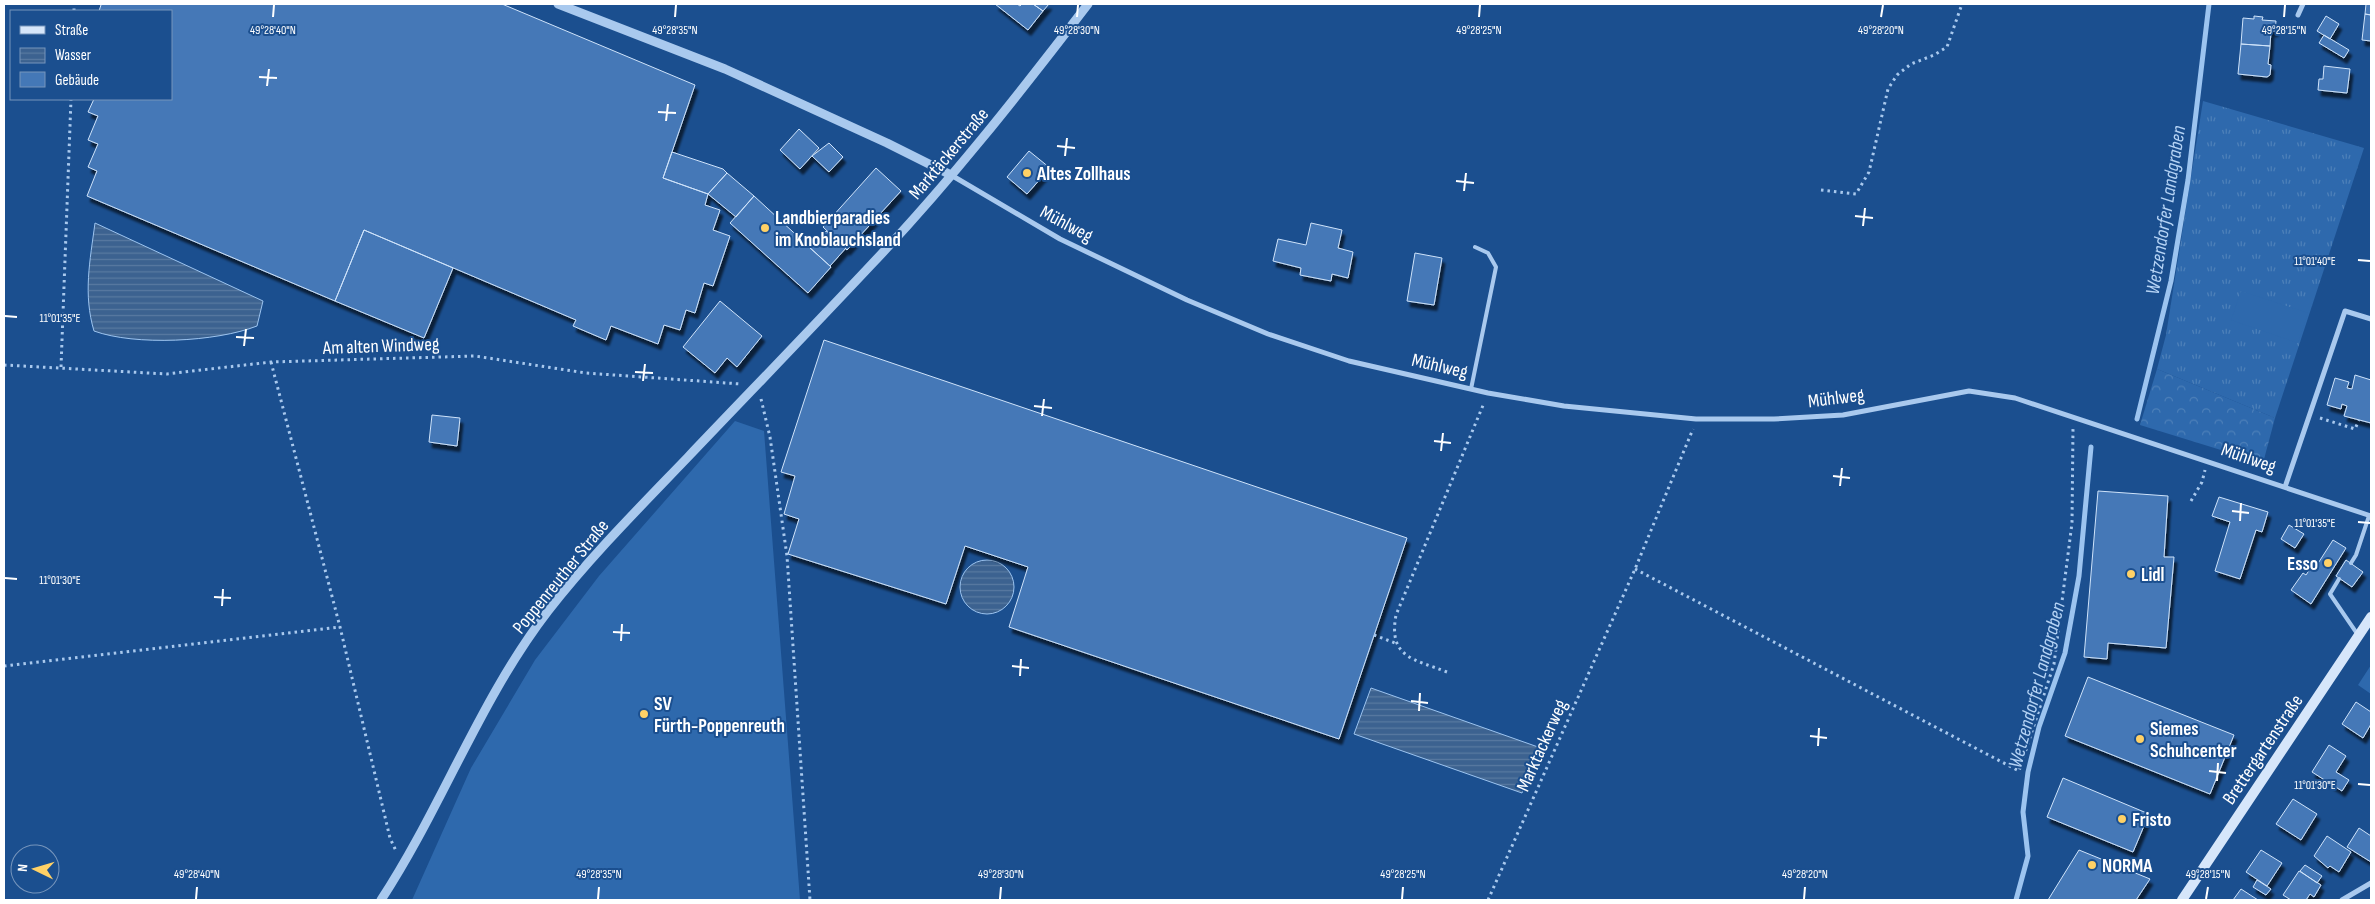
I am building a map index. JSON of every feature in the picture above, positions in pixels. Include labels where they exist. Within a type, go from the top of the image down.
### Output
[{"type":"main road","name":"Brettergartenstraße","points":[[2182,900],[2371,617]]},
{"type":"street","name":"Mühlweg","points":[[558,4],[725,69],[887,143],[951,175],[1060,239],[1187,300],[1268,334],[1349,361],[1488,393],[1564,406],[1696,419],[1774,419],[1843,414],[1969,391],[2015,398],[2207,460],[2370,516]]},
{"type":"street","name":"Marktäckerstraße","points":[[782,359],[875,262],[951,175],[1017,97],[1088,4]]},
{"type":"street","points":[[2298,15],[2303,4]]},
{"type":"street","points":[[2285,487],[2344,311],[2371,319]]},
{"type":"street","name":"Poppenreuther Straße","points":[[381,900],[403,863],[485,710],[546,614],[619,528],[782,359]]},
{"type":"street","points":[[2342,900],[2371,883]]},
{"type":"lane","points":[[1471,389],[1496,267],[1488,253],[1475,247]]},
{"type":"lane","points":[[2350,563],[2356,555],[2370,516]]},
{"type":"lane","points":[[2339,578],[2330,594],[2359,636]]},
{"type":"path","points":[[1821,190],[1856,194],[1869,172],[1888,89],[1897,75],[1911,64],[1934,55],[1947,47],[1962,4]]},
{"type":"path","points":[[61,367],[71,100]]},
{"type":"path","name":"Am alten Windweg","points":[[4,365],[167,374],[271,362],[475,356],[586,373],[757,385]]},
{"type":"path","points":[[271,362],[340,627],[390,838],[403,863]]},
{"type":"path","points":[[757,385],[770,437],[787,556],[810,900]]},
{"type":"path","points":[[1447,672],[1403,654],[1395,643],[1393,630],[1396,615],[1488,393]]},
{"type":"path","points":[[2310,414],[2355,429],[2359,420]]},
{"type":"path","points":[[1635,569],[2019,771],[2054,664],[2072,523],[2073,418]]},
{"type":"path","name":"Marktackerweg","points":[[1488,900],[1635,569],[1696,419]]},
{"type":"path","points":[[2191,501],[2202,482],[2207,460]]},
{"type":"path","points":[[4,666],[340,627]]},
{"type":"path","points":[[1374,635],[1395,643]]},
{"type":"green space","points":[[2203,101],[2364,148],[2275,418],[2157,369],[2166,335]]},
{"type":"green space","points":[[2241,291],[2308,313],[2298,343],[2231,320]]},
{"type":"green space","points":[[2157,369],[2275,418],[2263,463],[2140,425]]},
{"type":"green space","name":"SV Fürth-Poppenreuth","points":[[735,421],[764,431],[800,900],[412,900],[471,768],[535,660],[599,576]]},
{"type":"green space","points":[[2371,665],[2371,694],[2358,685]]},
{"type":"water","points":[[95,223],[263,301],[257,326],[220,336],[176,340],[131,339],[94,331],[88,291]]},
{"type":"water","points":[[982,560],[992,560],[1002,564],[1010,572],[1014,587],[1010,602],[1002,610],[992,614],[982,614],[972,610],[964,602],[960,592],[960,582],[964,572],[972,564]]},
{"type":"water","points":[[1371,688],[1538,747],[1522,793],[1354,734]]},
{"type":"building","points":[[98,4],[502,4],[695,85],[663,178],[708,194],[705,205],[720,210],[713,230],[730,236],[713,286],[704,283],[695,313],[686,310],[680,330],[664,325],[658,344],[611,326],[606,340],[573,326],[576,320],[364,230],[335,301],[87,196],[97,171],[88,167],[98,144],[88,140],[98,116],[88,112],[94,100],[172,100],[172,10],[99,10],[101,5]]},
{"type":"building","points":[[995,4],[1017,4],[1020,6],[1022,4],[1033,4],[1043,11],[1028,30]]},
{"type":"building","points":[[1033,4],[1049,4],[1043,11]]},
{"type":"building","points":[[2366,4],[2371,4],[2371,15],[2365,14]]},
{"type":"building","points":[[2365,14],[2371,15],[2371,41],[2362,40]]},
{"type":"building","points":[[2254,16],[2263,17],[2262,20],[2276,21],[2275,31],[2271,31],[2270,46],[2241,44],[2243,18],[2254,19]]},
{"type":"building","points":[[2326,16],[2339,24],[2330,39],[2317,31]]},
{"type":"building","points":[[2324,35],[2349,50],[2344,58],[2319,43]]},
{"type":"building","points":[[2241,44],[2270,46],[2268,64],[2271,65],[2270,75],[2267,77],[2238,74]]},
{"type":"building","points":[[2324,66],[2350,69],[2347,93],[2318,90],[2319,79],[2323,79]]},
{"type":"building","points":[[799,129],[819,148],[800,169],[780,150]]},
{"type":"building","points":[[829,143],[843,157],[829,172],[812,156]]},
{"type":"building","name":"Altes Zollhaus","points":[[1029,151],[1050,168],[1027,194],[1007,177]]},
{"type":"building","points":[[672,152],[723,169],[727,173],[708,194],[663,178]]},
{"type":"building","points":[[876,168],[901,191],[847,250],[823,227]]},
{"type":"building","points":[[727,173],[754,196],[736,217],[708,194]]},
{"type":"building","points":[[754,196],[831,267],[808,293],[730,223]]},
{"type":"building","points":[[1311,223],[1342,230],[1338,248],[1353,252],[1348,278],[1332,274],[1331,281],[1300,275],[1301,268],[1273,261],[1278,239],[1306,245]]},
{"type":"building","points":[[364,230],[453,268],[424,338],[335,301]]},
{"type":"building","points":[[826,231],[846,248],[830,266],[810,248]]},
{"type":"building","points":[[1415,253],[1442,258],[1434,305],[1407,301]]},
{"type":"building","points":[[720,301],[762,336],[737,367],[727,358],[715,373],[683,347]]},
{"type":"building","points":[[824,340],[1407,538],[1339,739],[1009,627],[1028,567],[965,546],[946,604],[788,554],[799,519],[784,514],[795,476],[781,472]]},
{"type":"building","points":[[2355,375],[2371,380],[2371,423],[2344,416],[2347,406],[2342,404],[2341,409],[2327,405],[2335,378],[2349,382],[2347,388],[2352,389]]},
{"type":"building","points":[[432,415],[460,418],[457,446],[429,442]]},
{"type":"building","points":[[2098,491],[2168,496],[2164,557],[2174,557],[2166,648],[2108,643],[2107,659],[2084,657]]},
{"type":"building","points":[[2219,497],[2268,512],[2262,532],[2256,530],[2240,579],[2215,571],[2230,522],[2212,516]]},
{"type":"building","points":[[2289,525],[2304,534],[2295,548],[2281,539]]},
{"type":"building","points":[[2333,540],[2346,548],[2311,604],[2291,590],[2303,573],[2306,575],[2312,566],[2315,568]]},
{"type":"building","points":[[2346,560],[2363,572],[2352,587],[2336,576]]},
{"type":"building","points":[[2088,677],[2234,735],[2210,794],[2065,736]]},
{"type":"building","points":[[2356,702],[2371,712],[2371,724],[2363,738],[2342,724]]},
{"type":"building","points":[[2329,745],[2346,756],[2336,772],[2349,780],[2342,791],[2312,772]]},
{"type":"building","points":[[2063,778],[2149,814],[2133,852],[2047,817]]},
{"type":"building","points":[[2293,799],[2317,814],[2301,840],[2276,824]]},
{"type":"building","points":[[2359,828],[2371,836],[2371,862],[2347,847]]},
{"type":"building","points":[[2327,836],[2351,852],[2339,872],[2330,866],[2328,868],[2314,856]]},
{"type":"building","name":"NORMA","points":[[2079,850],[2150,879],[2136,900],[2048,900]]},
{"type":"building","points":[[2261,850],[2282,863],[2267,886],[2246,872]]},
{"type":"building","points":[[2305,865],[2322,876],[2317,883],[2300,871]]},
{"type":"building","points":[[2299,871],[2321,885],[2314,897],[2310,894],[2306,900],[2291,900],[2283,895]]},
{"type":"building","points":[[2257,880],[2271,889],[2266,895],[2253,887]]},
{"type":"building","points":[[2241,889],[2258,900],[2233,900]]},
{"type":"waterway","name":"Wetzendorfer Landgraben","points":[[2137,419],[2171,281],[2188,180],[2209,4]]},
{"type":"waterway","name":"Wetzendorfer Landgraben","points":[[2016,900],[2028,856],[2023,812],[2028,772],[2039,727],[2065,653],[2079,576],[2091,447]]},
{"type":"place","name":"Altes Zollhaus","points":[[1027,173]]},
{"type":"place","name":"Landbierparadies im Knoblauchsland","points":[[765,228]]},
{"type":"place","name":"Esso","points":[[2328,563]]},
{"type":"place","name":"Lidl","points":[[2131,574]]},
{"type":"place","name":"SV Fürth-Poppenreuth","points":[[644,714]]},
{"type":"place","name":"Siemes Schuhcenter","points":[[2140,739]]},
{"type":"place","name":"Fristo","points":[[2122,819]]},
{"type":"place","name":"NORMA","points":[[2092,865]]}]
